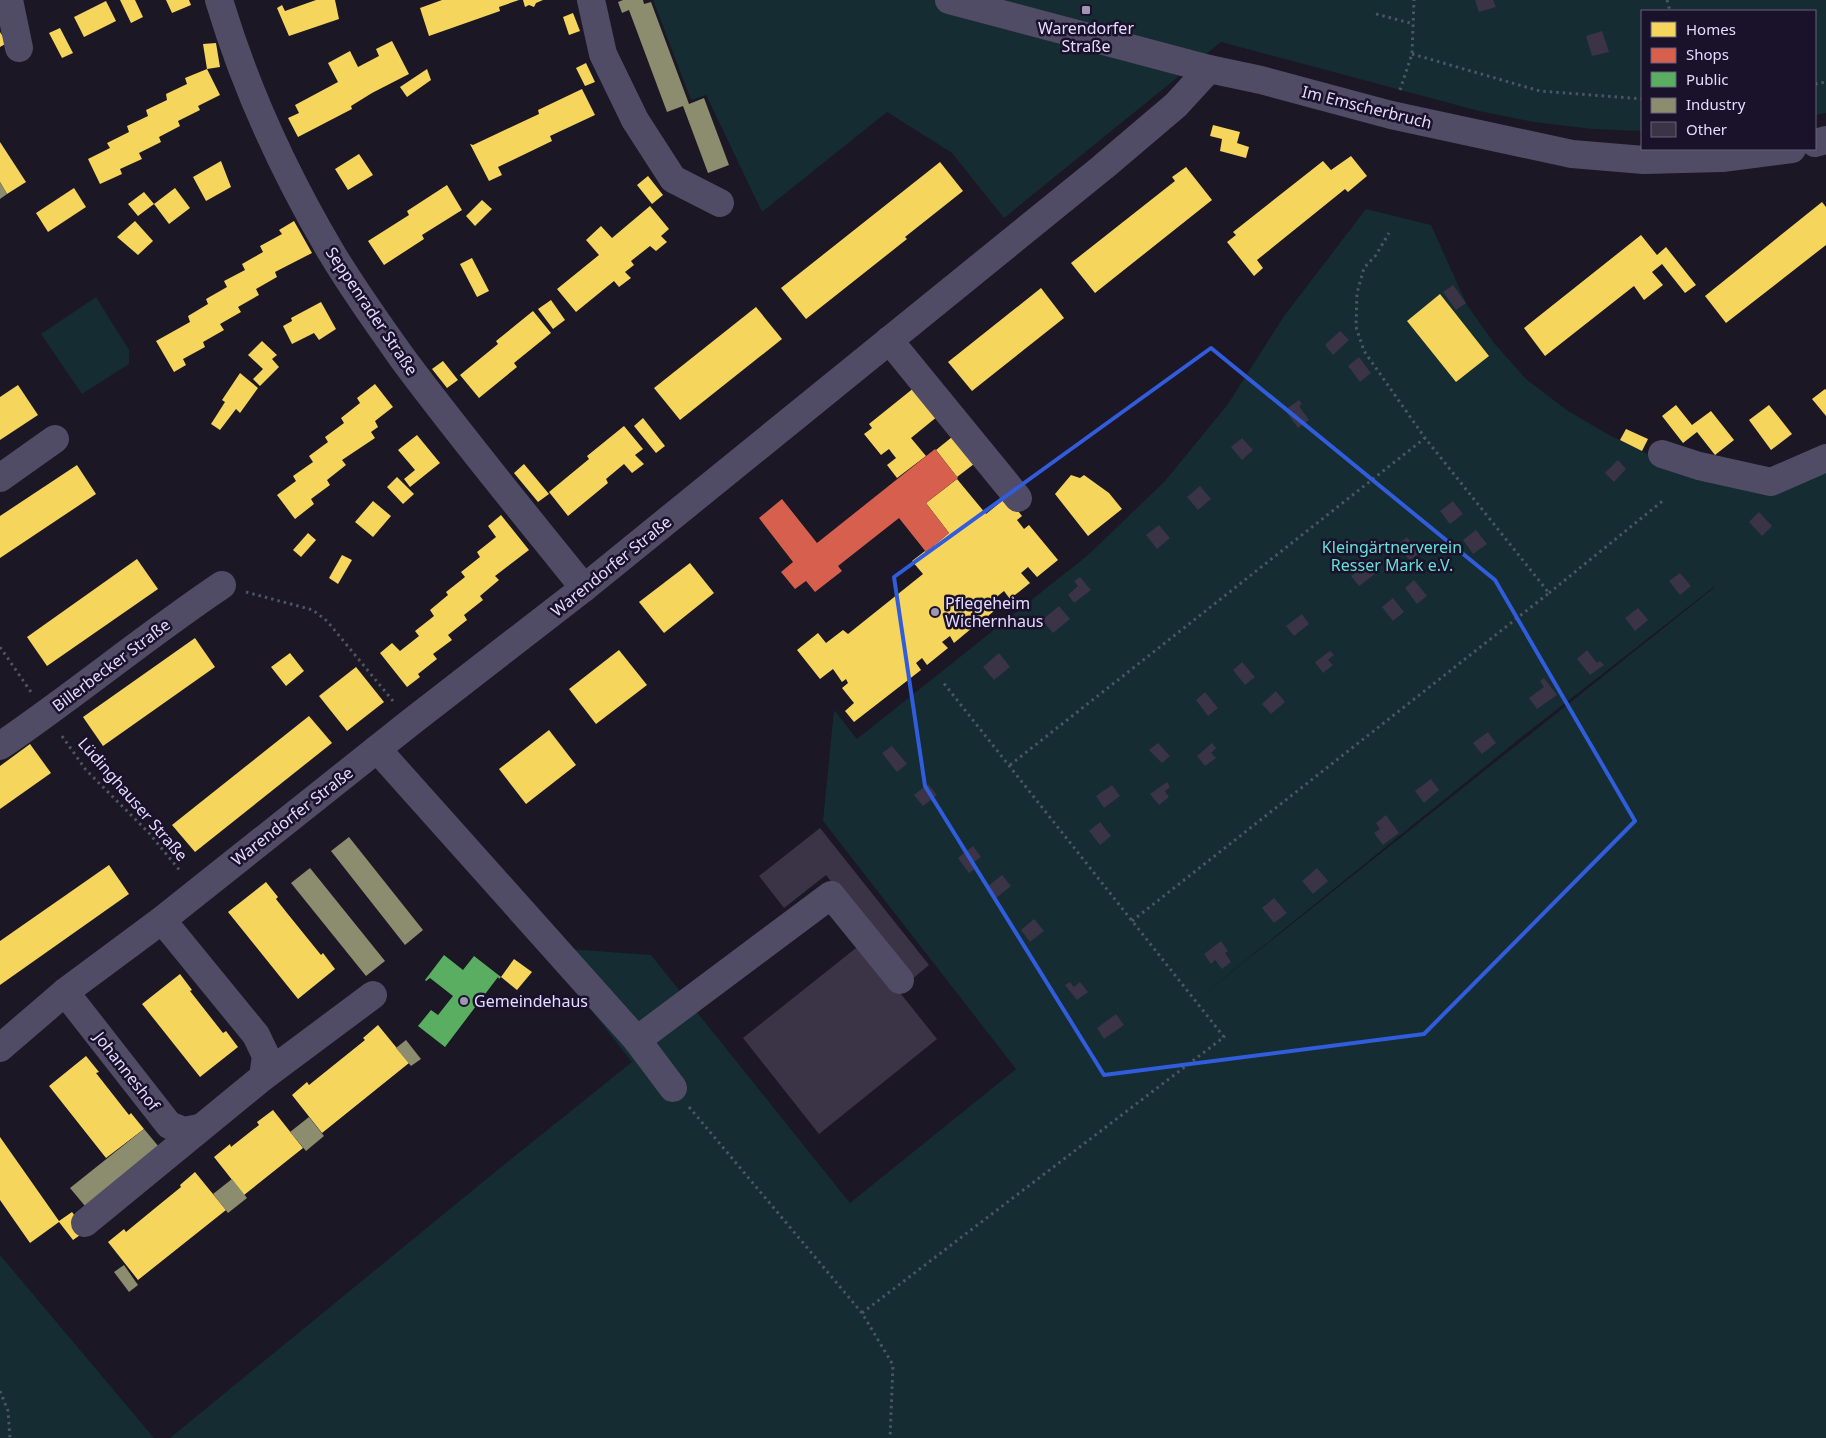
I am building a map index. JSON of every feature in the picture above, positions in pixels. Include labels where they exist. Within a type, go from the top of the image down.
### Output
[{"type":"street","points":[[8,0],[19,48]]},
{"type":"street","name":"Seppenrader Straße","points":[[219,0],[254,101],[331,252],[375,319],[430,396],[584,588]]},
{"type":"street","points":[[590,0],[604,54],[635,120],[673,179],[720,203]]},
{"type":"street","name":"Im Emscherbruch","points":[[950,0],[1208,69],[1261,80],[1391,115],[1572,154],[1644,160],[1722,158],[1784,150]]},
{"type":"street","name":"Warendorfer Straße","points":[[0,1048],[65,992],[162,920],[411,722],[584,588],[1096,173],[1176,105],[1208,69]]},
{"type":"street","points":[[889,340],[1018,498]]},
{"type":"street","points":[[0,478],[55,439]]},
{"type":"street","points":[[1662,454],[1699,466],[1771,482],[1826,458]]},
{"type":"street","name":"Billerbecker Straße","points":[[0,746],[46,714],[177,615],[222,585]]},
{"type":"street","points":[[377,749],[637,1040],[673,1088]]},
{"type":"street","points":[[637,1040],[831,895],[900,980]]},
{"type":"street","points":[[162,920],[256,1035],[266,1056],[264,1077]]},
{"type":"street","name":"Johanneshof","points":[[65,992],[169,1125],[184,1131],[199,1128]]},
{"type":"street","points":[[85,1223],[199,1128],[373,995]]},
{"type":"path","points":[[1391,115],[1412,54],[1414,0]]},
{"type":"path","points":[[1376,14],[1414,24]]},
{"type":"path","points":[[1412,54],[1540,91],[1641,99]]},
{"type":"path","points":[[1389,232],[1376,255],[1364,268],[1357,293],[1356,326],[1364,351],[1425,438],[1549,593]]},
{"type":"path","points":[[1010,765],[1425,438]]},
{"type":"path","points":[[1132,921],[1549,593],[1665,499]]},
{"type":"path","points":[[222,585],[313,610],[327,622],[411,722]]},
{"type":"path","name":"Lüdinghauser Straße","points":[[0,647],[86,770],[149,833],[196,892]]},
{"type":"path","points":[[862,1313],[1224,1037],[942,681]]},
{"type":"path","points":[[673,1088],[862,1313],[893,1365],[890,1438]]},
{"type":"path","points":[[0,1391],[8,1412],[10,1438]]},
{"type":"highlighted area","points":[[1211,348],[1495,580],[1635,821],[1424,1034],[1104,1075],[925,786],[894,577]]},
{"type":"green space","points":[[653,0],[1826,0],[1826,113],[1816,115],[1816,10],[1641,10],[1641,131],[1592,129],[1534,122],[1479,111],[1221,42],[1004,218],[952,153],[887,112],[762,212],[706,95],[691,100]]},
{"type":"green space","name":"Kleingärtnerverein Resser Mark e.V.","points":[[1366,209],[1431,225],[1467,305],[1494,343],[1526,379],[1568,411],[1611,436],[1652,456],[1781,490],[1826,463],[1826,1438],[170,1438],[632,1062],[541,947],[651,955],[850,1203],[1016,1069],[823,821],[834,710],[857,739],[1088,555],[1165,481],[1228,404],[1284,316]],"holes":[[[1715,587],[1199,998],[1523,736]]]},
{"type":"green space","points":[[96,297],[129,350],[129,364],[82,394],[41,334]]},
{"type":"green space","points":[[0,1255],[154,1438],[0,1438]]},
{"type":"building: Homes","points":[[120,0],[135,0],[143,17],[131,23]]},
{"type":"building: Homes","points":[[166,0],[189,0],[191,5],[172,13]]},
{"type":"building: Homes","points":[[316,0],[335,0],[339,19],[289,36],[277,8],[282,5],[285,11]]},
{"type":"building: Homes","points":[[442,0],[519,0],[499,7],[500,11],[429,36],[420,8]]},
{"type":"building: Homes","points":[[523,0],[543,0],[536,3],[534,7],[529,5],[525,7]]},
{"type":"building: Homes","points":[[106,1],[116,21],[84,37],[74,17]]},
{"type":"building: Homes","points":[[573,13],[580,31],[569,35],[563,17]]},
{"type":"building: Homes","points":[[60,28],[73,53],[62,58],[49,33]]},
{"type":"building: Homes","points":[[0,32],[7,43],[0,47]]},
{"type":"building: Homes","points":[[392,41],[409,74],[372,93],[351,106],[352,109],[298,137],[288,118],[299,113],[295,105],[338,82],[328,63],[350,51],[358,67],[379,56],[376,49]]},
{"type":"building: Homes","points":[[216,43],[220,67],[207,69],[203,44]]},
{"type":"building: Homes","points":[[586,63],[595,82],[585,86],[576,68]]},
{"type":"building: Homes","points":[[207,69],[220,95],[198,106],[200,110],[178,121],[180,126],[159,137],[161,142],[139,153],[142,159],[120,169],[122,174],[100,184],[88,159],[110,148],[107,143],[129,132],[127,126],[148,116],[146,110],[167,100],[166,94],[187,84],[185,78]]},
{"type":"building: Homes","points":[[427,69],[431,80],[407,97],[400,87]]},
{"type":"building: Homes","points":[[582,89],[595,115],[550,136],[552,141],[498,167],[502,175],[489,181],[470,144],[473,145],[539,114],[538,110]]},
{"type":"building: Homes","points":[[1213,125],[1240,132],[1237,143],[1249,147],[1246,158],[1220,151],[1222,139],[1210,136]]},
{"type":"building: Homes","points":[[0,142],[26,182],[7,194],[0,182]]},
{"type":"building: Homes","points":[[359,154],[373,175],[348,190],[335,169]]},
{"type":"building: Homes","points":[[1351,156],[1367,176],[1348,192],[1345,189],[1257,260],[1263,268],[1254,276],[1227,242],[1236,235],[1233,232],[1323,161],[1331,170]]},
{"type":"building: Homes","points":[[221,161],[231,187],[206,201],[193,177]]},
{"type":"building: Homes","points":[[940,162],[963,191],[905,237],[907,239],[806,319],[781,288]]},
{"type":"building: Homes","points":[[1186,167],[1212,200],[1095,293],[1071,263],[1175,181],[1172,177]]},
{"type":"building: Homes","points":[[648,176],[663,195],[652,204],[637,185]]},
{"type":"building: Homes","points":[[447,185],[462,210],[422,235],[424,239],[384,265],[368,241],[409,215],[407,211]]},
{"type":"building: Homes","points":[[74,188],[86,207],[48,232],[36,213]]},
{"type":"building: Homes","points":[[175,188],[190,208],[169,224],[154,204]]},
{"type":"building: Homes","points":[[144,192],[154,204],[138,216],[128,204]]},
{"type":"building: Homes","points":[[482,200],[492,209],[475,226],[466,216]]},
{"type":"building: Homes","points":[[1822,202],[1826,207],[1826,245],[1726,323],[1705,296]]},
{"type":"building: Homes","points":[[650,206],[669,229],[661,236],[667,242],[656,251],[650,246],[631,261],[634,265],[625,272],[631,278],[619,287],[614,281],[576,312],[557,289],[599,255],[586,240],[601,226],[612,238]]},
{"type":"building: Homes","points":[[135,221],[153,241],[138,255],[117,237]]},
{"type":"building: Homes","points":[[294,221],[312,253],[275,272],[277,277],[256,289],[259,295],[238,307],[241,312],[220,324],[224,330],[203,342],[205,347],[183,359],[186,365],[174,372],[156,341],[190,322],[188,316],[208,304],[206,299],[227,287],[224,281],[245,270],[242,264],[263,252],[260,246],[282,234],[279,230]]},
{"type":"building: Homes","points":[[1641,235],[1657,255],[1666,247],[1696,285],[1685,293],[1662,264],[1652,272],[1663,285],[1644,300],[1634,286],[1545,356],[1524,328]]},
{"type":"building: Homes","points":[[472,258],[489,291],[477,297],[460,264]]},
{"type":"building: Homes","points":[[1041,288],[1064,318],[972,391],[948,362]]},
{"type":"building: Homes","points":[[1440,294],[1489,356],[1456,382],[1407,321]]},
{"type":"building: Homes","points":[[551,300],[565,320],[553,329],[538,309]]},
{"type":"building: Homes","points":[[321,302],[336,329],[319,340],[314,333],[292,344],[283,326],[292,321],[291,318]]},
{"type":"building: Homes","points":[[756,307],[782,339],[680,420],[654,388]]},
{"type":"building: Homes","points":[[533,311],[551,333],[514,363],[517,367],[479,398],[460,375],[498,344],[496,341]]},
{"type":"building: Homes","points":[[262,341],[277,355],[272,359],[279,367],[260,386],[253,379],[263,369],[248,355]]},
{"type":"building: Homes","points":[[443,361],[458,380],[447,388],[432,369]]},
{"type":"building: Homes","points":[[240,373],[258,388],[240,413],[236,409],[220,430],[211,424],[225,402],[222,400]]},
{"type":"building: Homes","points":[[375,384],[393,407],[375,421],[378,427],[371,432],[375,438],[342,460],[346,465],[327,480],[330,485],[311,499],[314,504],[295,519],[277,495],[296,481],[293,476],[313,462],[309,456],[328,442],[325,437],[344,423],[341,418],[360,403],[357,398]]},
{"type":"building: Homes","points":[[18,385],[38,415],[0,440],[0,397]]},
{"type":"building: Homes","points":[[915,387],[938,416],[911,438],[926,456],[897,478],[887,465],[896,458],[889,449],[881,455],[864,434],[872,428],[869,424]]},
{"type":"building: Homes","points":[[1826,390],[1826,416],[1812,399]]},
{"type":"building: Homes","points":[[1676,405],[1692,425],[1711,411],[1734,440],[1715,455],[1697,432],[1683,443],[1662,416]]},
{"type":"building: Homes","points":[[1769,405],[1792,434],[1771,450],[1749,420]]},
{"type":"building: Homes","points":[[643,418],[665,446],[656,453],[634,426]]},
{"type":"building: Homes","points":[[624,426],[643,449],[635,455],[644,464],[632,473],[624,464],[606,479],[608,483],[568,516],[549,492],[589,459],[587,456]]},
{"type":"building: Homes","points":[[1626,429],[1648,439],[1642,451],[1620,440]]},
{"type":"building: Homes","points":[[417,435],[440,463],[410,487],[404,479],[415,470],[398,450]]},
{"type":"building: Homes","points":[[952,437],[974,464],[957,477],[936,450]]},
{"type":"building: Homes","points":[[524,464],[549,494],[538,502],[514,473]]},
{"type":"building: Homes","points":[[77,465],[96,494],[0,558],[0,516]]},
{"type":"building: Homes","points":[[1071,475],[1080,478],[1084,475],[1109,493],[1122,509],[1088,536],[1055,494]]},
{"type":"building: Homes","points":[[397,477],[414,494],[403,504],[387,487]]},
{"type":"building: Homes","name":"Pflegeheim Wichernhaus","points":[[957,479],[986,514],[1007,497],[1022,516],[1017,520],[1024,529],[1029,525],[1058,560],[1037,577],[1028,567],[1021,573],[1030,583],[1010,599],[1004,591],[994,599],[1000,606],[982,621],[979,617],[969,625],[972,628],[954,643],[950,636],[942,642],[948,648],[927,665],[922,658],[916,663],[921,670],[854,722],[845,711],[854,703],[842,688],[848,683],[846,679],[842,682],[833,669],[820,679],[797,650],[818,633],[826,643],[843,630],[848,634],[923,574],[912,561],[949,533],[926,503]]},
{"type":"building: Homes","points":[[373,501],[391,516],[373,537],[355,522]]},
{"type":"building: Homes","points":[[501,515],[529,550],[495,576],[499,580],[480,596],[483,600],[464,615],[467,620],[448,635],[452,640],[433,654],[437,659],[418,674],[420,677],[407,687],[380,653],[392,643],[400,651],[419,636],[415,631],[434,616],[430,610],[448,595],[446,592],[465,577],[461,572],[480,557],[477,552],[496,537],[488,526]]},
{"type":"building: Homes","points":[[308,533],[316,540],[301,557],[293,550]]},
{"type":"building: Homes","points":[[342,555],[352,560],[338,584],[329,578]]},
{"type":"building: Homes","points":[[137,559],[158,589],[47,666],[27,637]]},
{"type":"building: Homes","points":[[690,563],[714,593],[664,633],[639,602]]},
{"type":"building: Homes","points":[[195,638],[215,667],[103,746],[83,717]]},
{"type":"building: Homes","points":[[619,650],[647,685],[596,724],[569,689]]},
{"type":"building: Homes","points":[[290,653],[304,671],[286,686],[271,667]]},
{"type":"building: Homes","points":[[356,667],[384,702],[347,731],[319,696]]},
{"type":"building: Homes","points":[[309,716],[332,743],[195,852],[172,825]]},
{"type":"building: Homes","points":[[549,730],[576,765],[526,804],[499,769]]},
{"type":"building: Homes","points":[[30,744],[51,773],[0,809],[0,766]]},
{"type":"building: Homes","points":[[109,865],[129,894],[0,985],[0,941]]},
{"type":"building: Homes","points":[[266,882],[278,897],[276,899],[287,913],[321,955],[323,953],[335,969],[298,999],[228,912]]},
{"type":"building: Homes","points":[[514,959],[532,972],[517,990],[501,977]]},
{"type":"building: Homes","points":[[180,974],[192,990],[190,991],[223,1033],[226,1031],[238,1047],[200,1077],[142,1004]]},
{"type":"building: Homes","points":[[378,1025],[409,1063],[322,1133],[292,1095],[307,1082],[309,1085],[365,1040],[363,1038]]},
{"type":"building: Homes","points":[[86,1056],[99,1072],[96,1073],[129,1115],[131,1113],[144,1129],[106,1158],[49,1086]]},
{"type":"building: Homes","points":[[273,1110],[303,1148],[244,1195],[214,1157],[230,1144],[231,1147],[259,1125],[257,1122]]},
{"type":"building: Homes","points":[[0,1137],[59,1221],[72,1212],[86,1231],[73,1240],[59,1222],[30,1243],[0,1200]]},
{"type":"building: Homes","points":[[195,1172],[226,1210],[138,1280],[108,1242],[124,1229],[126,1232],[181,1187],[180,1185]]},
{"type":"building: Shops","points":[[935,449],[958,478],[926,503],[949,533],[926,552],[899,518],[838,566],[842,571],[815,592],[806,581],[795,589],[781,572],[793,562],[759,518],[782,499],[817,543]]},
{"type":"building: Public","name":"Gemeindehaus","points":[[444,955],[463,970],[474,956],[501,977],[499,979],[498,977],[445,1047],[418,1026],[431,1010],[438,1015],[453,996],[430,978],[425,980]]},
{"type":"building: Industry","points":[[623,0],[643,0],[644,4],[651,2],[689,104],[704,98],[729,165],[708,173],[683,106],[667,112],[629,10],[622,13],[618,2]]},
{"type":"building: Industry","points":[[0,182],[7,194],[0,199]]},
{"type":"building: Industry","points":[[349,837],[423,930],[405,945],[331,851]]},
{"type":"building: Industry","points":[[310,868],[385,961],[366,976],[291,883]]},
{"type":"building: Industry","points":[[406,1040],[421,1059],[411,1066],[396,1048]]},
{"type":"building: Industry","points":[[309,1117],[324,1136],[306,1151],[290,1132]]},
{"type":"building: Industry","points":[[144,1129],[159,1147],[85,1206],[70,1188]]},
{"type":"building: Industry","points":[[232,1179],[247,1198],[228,1213],[213,1194]]},
{"type":"building: Industry","points":[[124,1265],[138,1285],[129,1292],[114,1272]]},
{"type":"building: Other","points":[[1475,0],[1493,0],[1496,7],[1479,12]]},
{"type":"building: Other","points":[[1602,31],[1609,52],[1592,56],[1586,36]]},
{"type":"building: Other","points":[[1453,285],[1466,303],[1456,310],[1443,292]]},
{"type":"building: Other","points":[[1340,331],[1349,340],[1333,355],[1325,345]]},
{"type":"building: Other","points":[[1359,357],[1371,373],[1360,382],[1348,366]]},
{"type":"building: Other","points":[[1299,400],[1302,404],[1299,406],[1309,420],[1298,428],[1285,410]]},
{"type":"building: Other","points":[[1242,438],[1253,450],[1242,460],[1231,447]]},
{"type":"building: Other","points":[[1618,460],[1626,469],[1614,482],[1605,473]]},
{"type":"building: Other","points":[[1200,486],[1211,499],[1198,510],[1187,497]]},
{"type":"building: Other","points":[[1453,501],[1463,514],[1450,524],[1440,511]]},
{"type":"building: Other","points":[[1759,512],[1772,526],[1762,536],[1749,522]]},
{"type":"building: Other","points":[[1159,525],[1170,538],[1157,549],[1146,535]]},
{"type":"building: Other","points":[[1476,530],[1487,544],[1473,554],[1463,540]]},
{"type":"building: Other","points":[[1407,537],[1419,553],[1410,561],[1397,545]]},
{"type":"building: Other","points":[[1367,563],[1375,574],[1359,586],[1351,576]]},
{"type":"building: Other","points":[[1680,573],[1691,586],[1680,595],[1669,581]]},
{"type":"building: Other","points":[[1080,577],[1091,590],[1074,603],[1068,595],[1078,586],[1074,581]]},
{"type":"building: Other","points":[[1414,580],[1427,596],[1417,604],[1405,588]]},
{"type":"building: Other","points":[[1393,598],[1404,612],[1393,621],[1382,607]]},
{"type":"building: Other","points":[[1059,606],[1070,619],[1053,633],[1042,620]]},
{"type":"building: Other","points":[[1638,608],[1648,620],[1635,631],[1625,618]]},
{"type":"building: Other","points":[[1302,614],[1309,624],[1294,636],[1286,626]]},
{"type":"building: Other","points":[[1587,650],[1597,663],[1600,661],[1604,665],[1590,675],[1577,659]]},
{"type":"building: Other","points":[[1330,651],[1334,655],[1328,660],[1333,665],[1323,673],[1315,662]]},
{"type":"building: Other","points":[[999,653],[1010,667],[994,680],[983,667]]},
{"type":"building: Other","points":[[1242,662],[1255,677],[1245,685],[1233,670]]},
{"type":"building: Other","points":[[1544,678],[1557,695],[1537,709],[1529,698],[1544,687],[1540,681]]},
{"type":"building: Other","points":[[1276,691],[1285,702],[1271,714],[1262,704]]},
{"type":"building: Other","points":[[1205,692],[1218,708],[1208,716],[1196,700]]},
{"type":"building: Other","points":[[1488,732],[1496,743],[1482,754],[1473,743]]},
{"type":"building: Other","points":[[1158,743],[1170,756],[1162,763],[1149,750]]},
{"type":"building: Other","points":[[1212,743],[1216,748],[1211,753],[1216,758],[1205,766],[1197,756]]},
{"type":"building: Other","points":[[892,746],[907,764],[897,772],[882,753]]},
{"type":"building: Other","points":[[1431,779],[1439,790],[1424,803],[1415,791]]},
{"type":"building: Other","points":[[1167,782],[1170,787],[1165,791],[1169,797],[1159,805],[1150,794]]},
{"type":"building: Other","points":[[928,784],[937,795],[923,806],[914,795]]},
{"type":"building: Other","points":[[1112,785],[1120,796],[1104,808],[1096,796]]},
{"type":"building: Other","points":[[1386,815],[1399,833],[1383,845],[1374,833],[1380,829],[1376,823]]},
{"type":"building: Other","points":[[1100,822],[1111,836],[1100,845],[1089,831]]},
{"type":"building: Other","points":[[820,828],[929,965],[910,981],[826,875],[784,908],[759,876]]},
{"type":"building: Other","points":[[973,846],[981,857],[972,863],[976,868],[969,873],[958,858]]},
{"type":"building: Other","points":[[1317,868],[1328,881],[1313,894],[1302,881]]},
{"type":"building: Other","points":[[1002,875],[1011,886],[996,898],[987,887]]},
{"type":"building: Other","points":[[1274,898],[1287,913],[1274,923],[1262,908]]},
{"type":"building: Other","points":[[1034,919],[1044,931],[1030,942],[1021,930]]},
{"type":"building: Other","points":[[1221,941],[1228,951],[1225,953],[1231,962],[1222,969],[1215,960],[1211,964],[1204,954]]},
{"type":"building: Other","points":[[861,944],[937,1039],[819,1134],[743,1038]]},
{"type":"building: Other","points":[[1070,982],[1074,987],[1080,982],[1088,992],[1077,1000],[1065,985]]},
{"type":"building: Other","points":[[1116,1014],[1124,1025],[1104,1039],[1097,1028]]},
{"type":"place","name":"Warendorfer Straße","points":[[1086,10]]},
{"type":"place","name":"Pflegeheim Wichernhaus","points":[[935,612]]},
{"type":"place","name":"Gemeindehaus","points":[[464,1001]]}]
